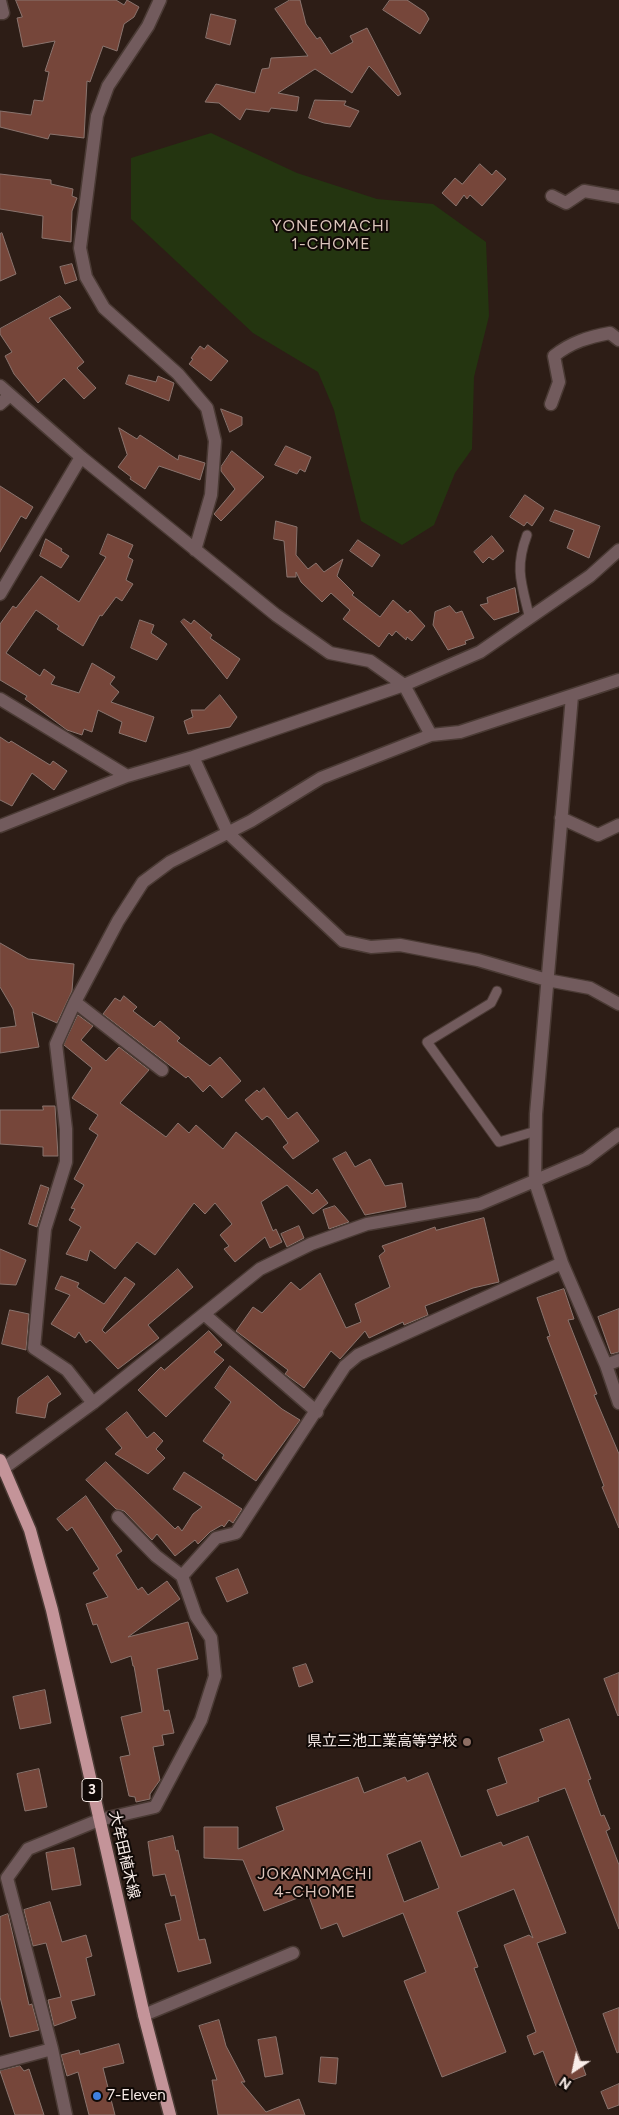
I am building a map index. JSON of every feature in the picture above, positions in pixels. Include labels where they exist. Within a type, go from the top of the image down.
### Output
[{"type":"main road","name":"大牟田植木線","points":[[2,1466],[30,1530],[52,1610],[144,2015],[170,2115]]},
{"type":"street","points":[[160,0],[148,26],[108,86],[97,116],[80,248],[86,277],[104,308],[178,374],[207,408],[215,441],[212,495],[195,550]]},
{"type":"street","points":[[0,1],[3,13],[0,13]]},
{"type":"street","points":[[552,196],[566,203],[584,191],[619,196]]},
{"type":"street","points":[[552,404],[559,382],[554,356],[567,345],[589,337],[610,333],[619,340]]},
{"type":"street","points":[[3,395],[276,615],[330,653],[370,661],[404,685],[431,735]]},
{"type":"street","points":[[0,594],[81,457]]},
{"type":"street","points":[[0,826],[127,776],[193,758],[404,685],[480,652],[590,576],[619,550]]},
{"type":"street","points":[[92,1403],[67,1370],[34,1348],[45,1229],[66,1162],[66,1129],[56,1044],[75,1002],[118,921],[144,882],[170,862],[228,833],[321,778],[431,735],[460,732],[619,680]]},
{"type":"street","points":[[572,696],[547,980],[536,1131],[535,1182],[562,1263],[606,1365],[619,1404]]},
{"type":"street","points":[[0,699],[127,776]]},
{"type":"street","points":[[193,758],[228,833],[343,941],[371,947],[400,945],[461,956],[547,980],[590,988],[619,1004]]},
{"type":"street","points":[[562,818],[598,835],[619,825]]},
{"type":"street","points":[[75,1002],[162,1070]]},
{"type":"street","points":[[2,1466],[92,1403],[260,1269],[310,1244],[368,1224],[480,1204],[586,1159],[619,1134]]},
{"type":"street","points":[[182,1576],[216,1538],[236,1533],[317,1412],[345,1366],[358,1355],[562,1263]]},
{"type":"street","points":[[204,1314],[317,1412]]},
{"type":"street","points":[[606,1365],[619,1360]]},
{"type":"street","points":[[66,2115],[52,2049],[7,1878],[28,1849],[99,1820],[154,1807],[200,1720],[215,1676],[211,1638],[196,1616],[182,1576],[156,1556],[118,1517]]},
{"type":"street","points":[[144,2015],[293,1953]]},
{"type":"street","points":[[0,2063],[52,2049]]},
{"type":"lane","points":[[527,535],[520,553],[520,573],[530,619]]},
{"type":"lane","points":[[497,990],[491,1002],[427,1042],[499,1142],[536,1131]]},
{"type":"green space","points":[[211,133],[297,173],[377,199],[433,204],[486,242],[489,316],[474,377],[472,449],[455,473],[434,525],[402,545],[361,521],[334,410],[318,372],[253,333],[131,219],[131,158]]},
{"type":"building","points":[[16,0],[116,0],[124,5],[127,0],[139,7],[134,17],[124,24],[117,51],[103,46],[90,82],[87,81],[84,138],[50,134],[48,139],[0,127],[0,111],[31,115],[34,100],[43,101],[49,72],[45,71],[55,41],[23,47],[17,18],[22,17]]},
{"type":"building","points":[[290,0],[300,0],[306,24],[317,39],[320,37],[331,54],[353,42],[350,36],[367,28],[401,94],[398,96],[369,66],[352,93],[315,69],[278,93],[299,97],[297,111],[271,108],[269,112],[246,109],[240,120],[219,103],[205,102],[216,84],[255,93],[262,69],[269,68],[271,58],[308,56],[275,9]]},
{"type":"building","points":[[390,0],[407,0],[425,12],[429,19],[420,34],[383,10]]},
{"type":"building","points":[[211,14],[236,20],[230,45],[206,38]]},
{"type":"building","points":[[315,100],[346,101],[344,105],[359,111],[350,127],[324,123],[309,118]]},
{"type":"building","points":[[480,164],[492,175],[496,170],[506,179],[482,206],[470,195],[467,199],[464,195],[456,206],[442,193],[455,178],[462,184]]},
{"type":"building","points":[[0,174],[51,180],[51,184],[73,189],[72,196],[77,198],[72,211],[71,242],[42,238],[43,216],[0,209]]},
{"type":"building","points":[[2,233],[16,274],[0,281],[0,234]]},
{"type":"building","points":[[72,264],[77,280],[65,284],[60,267]]},
{"type":"building","points":[[60,296],[71,308],[49,318],[84,362],[77,368],[96,388],[84,399],[64,378],[38,403],[14,374],[5,356],[12,352],[0,334],[0,329]]},
{"type":"building","points":[[208,345],[228,361],[211,381],[189,364],[200,346],[204,349]]},
{"type":"building","points":[[129,375],[156,382],[158,376],[174,383],[169,401],[126,384]]},
{"type":"building","points":[[221,409],[242,417],[242,425],[230,432]]},
{"type":"building","points":[[119,428],[137,439],[140,435],[178,460],[179,455],[205,463],[200,480],[159,466],[145,489],[130,479],[131,477],[118,467],[127,455]]},
{"type":"building","points":[[286,446],[311,457],[305,472],[300,469],[297,474],[275,465]]},
{"type":"building","points":[[232,451],[264,477],[221,521],[214,514],[235,489],[221,471],[221,467]]},
{"type":"building","points":[[0,486],[33,507],[26,519],[21,516],[0,552]]},
{"type":"building","points":[[525,495],[544,508],[532,526],[527,522],[524,526],[510,517]]},
{"type":"building","points":[[555,510],[600,526],[589,558],[567,548],[574,530],[550,521]]},
{"type":"building","points":[[276,521],[297,527],[296,555],[308,569],[316,563],[324,572],[343,559],[337,576],[354,593],[352,595],[380,617],[393,600],[408,613],[410,610],[425,626],[412,641],[407,637],[406,640],[396,631],[392,636],[389,633],[379,647],[343,619],[350,610],[331,593],[322,602],[301,582],[296,572],[296,577],[287,577],[284,541],[274,539]]},
{"type":"building","points":[[108,534],[133,545],[128,557],[133,560],[126,580],[133,584],[122,601],[116,597],[102,616],[100,615],[83,646],[57,629],[59,626],[36,610],[6,653],[40,676],[44,669],[55,677],[51,684],[79,693],[92,663],[115,677],[110,684],[119,692],[111,702],[154,717],[146,742],[119,733],[122,722],[98,710],[92,732],[84,729],[82,735],[67,730],[25,699],[27,696],[0,680],[0,624],[13,606],[16,608],[41,576],[79,602],[106,557],[100,554]]},
{"type":"building","points":[[492,536],[504,551],[493,560],[489,557],[483,563],[474,552]]},
{"type":"building","points":[[46,539],[69,556],[61,568],[40,556]]},
{"type":"building","points":[[358,540],[380,555],[372,567],[350,551]]},
{"type":"building","points":[[515,588],[519,612],[494,620],[480,605],[488,603],[487,598]]},
{"type":"building","points":[[450,606],[456,613],[462,611],[474,638],[465,641],[466,644],[448,650],[433,625],[435,612]]},
{"type":"building","points":[[184,619],[191,624],[194,620],[212,635],[210,638],[240,659],[227,679],[181,622]]},
{"type":"building","points":[[140,620],[154,625],[151,633],[167,644],[157,660],[131,648]]},
{"type":"building","points":[[220,695],[237,717],[230,727],[188,734],[184,721],[193,717],[191,710],[204,710]]},
{"type":"building","points":[[0,737],[9,743],[11,741],[50,765],[53,761],[67,771],[54,790],[32,773],[12,806],[0,800]]},
{"type":"building","points":[[0,943],[28,959],[74,964],[72,991],[57,1023],[32,1012],[39,1047],[0,1053],[0,1028],[16,1026],[13,1009],[0,987]]},
{"type":"building","points":[[124,996],[137,1007],[133,1011],[154,1027],[160,1021],[180,1038],[177,1041],[210,1066],[220,1057],[241,1081],[222,1098],[210,1085],[203,1092],[188,1076],[186,1078],[103,1014],[115,998],[120,1001]]},
{"type":"building","points":[[78,1015],[93,1026],[81,1040],[106,1061],[119,1047],[149,1070],[120,1103],[166,1137],[178,1123],[189,1133],[196,1125],[223,1149],[236,1132],[312,1194],[317,1189],[328,1203],[313,1214],[287,1185],[261,1202],[273,1231],[276,1229],[282,1242],[270,1248],[265,1237],[235,1262],[224,1249],[229,1246],[220,1235],[232,1224],[215,1203],[205,1214],[194,1203],[155,1255],[137,1242],[115,1269],[90,1250],[87,1261],[66,1254],[81,1227],[69,1220],[75,1209],[71,1208],[84,1185],[74,1179],[98,1135],[89,1129],[98,1115],[72,1098],[92,1068],[64,1045]]},
{"type":"building","points":[[264,1088],[288,1119],[297,1112],[319,1141],[293,1159],[283,1147],[288,1143],[271,1119],[267,1116],[262,1120],[245,1100],[257,1090],[259,1092]]},
{"type":"building","points":[[43,1106],[55,1106],[58,1156],[43,1156],[43,1147],[0,1144],[0,1110],[43,1110]]},
{"type":"building","points":[[346,1152],[355,1167],[370,1159],[385,1186],[402,1183],[406,1207],[365,1215],[333,1159]]},
{"type":"building","points":[[41,1185],[49,1188],[37,1227],[29,1224]]},
{"type":"building","points":[[335,1206],[349,1222],[329,1229],[323,1210]]},
{"type":"building","points":[[484,1218],[499,1282],[473,1288],[425,1306],[428,1315],[404,1325],[403,1322],[369,1338],[365,1331],[340,1359],[331,1351],[304,1388],[285,1374],[288,1370],[236,1331],[253,1307],[262,1313],[291,1282],[300,1290],[320,1273],[346,1328],[361,1322],[355,1304],[390,1287],[379,1256],[385,1251],[382,1246],[435,1227],[436,1230]]},
{"type":"building","points":[[299,1226],[304,1238],[287,1247],[281,1234]]},
{"type":"building","points":[[0,1249],[26,1260],[16,1285],[0,1284]]},
{"type":"building","points":[[178,1269],[193,1287],[148,1325],[159,1338],[118,1369],[90,1340],[86,1343],[79,1332],[75,1338],[51,1324],[70,1295],[55,1289],[61,1276],[79,1283],[77,1287],[104,1304],[125,1277],[135,1284],[102,1330],[105,1333]]},
{"type":"building","points":[[564,1289],[574,1319],[568,1320],[597,1394],[594,1395],[619,1454],[619,1528],[547,1337],[550,1336],[537,1298]]},
{"type":"building","points":[[619,1309],[619,1352],[611,1354],[598,1317]]},
{"type":"building","points":[[10,1310],[29,1314],[26,1350],[2,1344]]},
{"type":"building","points":[[209,1331],[222,1345],[214,1352],[224,1360],[166,1417],[138,1390],[161,1367],[164,1370]]},
{"type":"building","points":[[230,1366],[282,1409],[300,1420],[256,1481],[222,1458],[224,1455],[203,1441],[231,1402],[215,1388]]},
{"type":"building","points":[[48,1376],[61,1394],[48,1403],[45,1418],[16,1413],[18,1398]]},
{"type":"building","points":[[127,1412],[147,1438],[154,1432],[163,1441],[156,1449],[165,1458],[148,1474],[115,1454],[122,1448],[106,1429]]},
{"type":"building","points":[[106,1462],[175,1529],[178,1526],[182,1531],[193,1514],[202,1507],[173,1489],[184,1472],[242,1509],[233,1523],[229,1520],[224,1527],[222,1525],[210,1532],[198,1544],[195,1540],[175,1556],[157,1534],[152,1540],[124,1511],[116,1509],[86,1480]]},
{"type":"building","points":[[86,1496],[122,1551],[116,1555],[138,1590],[142,1587],[148,1595],[167,1581],[180,1599],[128,1637],[188,1622],[198,1659],[157,1669],[164,1711],[169,1710],[174,1733],[162,1735],[164,1745],[153,1747],[160,1780],[150,1794],[150,1799],[136,1802],[135,1797],[129,1796],[120,1757],[130,1755],[121,1717],[142,1712],[134,1666],[131,1656],[111,1663],[97,1624],[93,1625],[86,1604],[108,1597],[93,1573],[99,1569],[72,1527],[67,1531],[57,1519]]},
{"type":"building","points":[[238,1569],[248,1593],[227,1602],[216,1578]]},
{"type":"building","points":[[306,1664],[313,1682],[299,1687],[293,1668]]},
{"type":"building","points":[[619,1673],[619,1715],[618,1716],[604,1679]]},
{"type":"building","points":[[45,1690],[51,1723],[20,1729],[13,1697]]},
{"type":"building","points":[[569,1719],[591,1779],[588,1780],[601,1816],[604,1815],[610,1829],[606,1831],[619,1865],[619,1929],[565,1788],[538,1798],[539,1801],[497,1816],[487,1790],[507,1783],[498,1758],[544,1741],[540,1730]]},
{"type":"building","points":[[39,1769],[47,1807],[25,1811],[17,1774]]},
{"type":"building","points":[[428,1773],[461,1857],[501,1842],[503,1846],[528,1836],[566,1933],[537,1943],[586,2075],[556,2086],[543,2051],[534,2055],[527,2036],[536,2032],[504,1945],[529,1935],[533,1938],[514,1889],[457,1912],[478,1967],[474,1968],[506,2052],[442,2077],[404,1981],[426,1972],[403,1913],[343,1937],[337,1923],[321,1929],[308,1894],[264,1911],[243,1860],[204,1858],[204,1827],[238,1827],[238,1849],[284,1830],[276,1807],[358,1777],[364,1793],[405,1777],[407,1781]],"holes":[[[421,1841],[439,1888],[404,1902],[387,1855]]]},
{"type":"building","points":[[173,1836],[199,1940],[205,1939],[211,1963],[178,1972],[165,1924],[181,1920],[175,1895],[171,1896],[165,1874],[153,1876],[148,1842]]},
{"type":"building","points":[[74,1848],[81,1885],[52,1890],[46,1853]]},
{"type":"building","points":[[50,1902],[62,1942],[86,1935],[92,1956],[86,1958],[95,1995],[71,2001],[76,2018],[54,2026],[48,2000],[61,1997],[46,1943],[33,1946],[24,1910]]},
{"type":"building","points":[[8,1914],[29,2005],[32,2004],[39,2030],[10,2037],[0,1997],[0,1917]]},
{"type":"building","points":[[619,2008],[619,2052],[617,2053],[603,2014]]},
{"type":"building","points":[[219,2020],[226,2046],[245,2082],[241,2082],[266,2112],[299,2099],[305,2115],[218,2115],[212,2080],[217,2080],[199,2026]]},
{"type":"building","points":[[276,2037],[283,2074],[265,2077],[258,2040]]},
{"type":"building","points":[[119,2044],[124,2063],[103,2068],[115,2115],[89,2115],[78,2072],[67,2076],[61,2055],[79,2050],[80,2054]]},
{"type":"building","points":[[321,2057],[338,2058],[336,2084],[319,2082]]},
{"type":"building","points":[[20,2066],[24,2071],[29,2069],[44,2115],[15,2115],[0,2071]]},
{"type":"building","points":[[619,2084],[619,2105],[608,2109],[601,2092]]},
{"type":"place","name":"県立三池工業高等学校","points":[[467,1742]]},
{"type":"place","name":"7-Eleven","points":[[97,2096]]},
{"type":"district","name":"YONEOMACHI 1-CHOME","points":[[331,235]]},
{"type":"district","name":"JOKANMACHI 4-CHOME","points":[[315,1883]]}]
